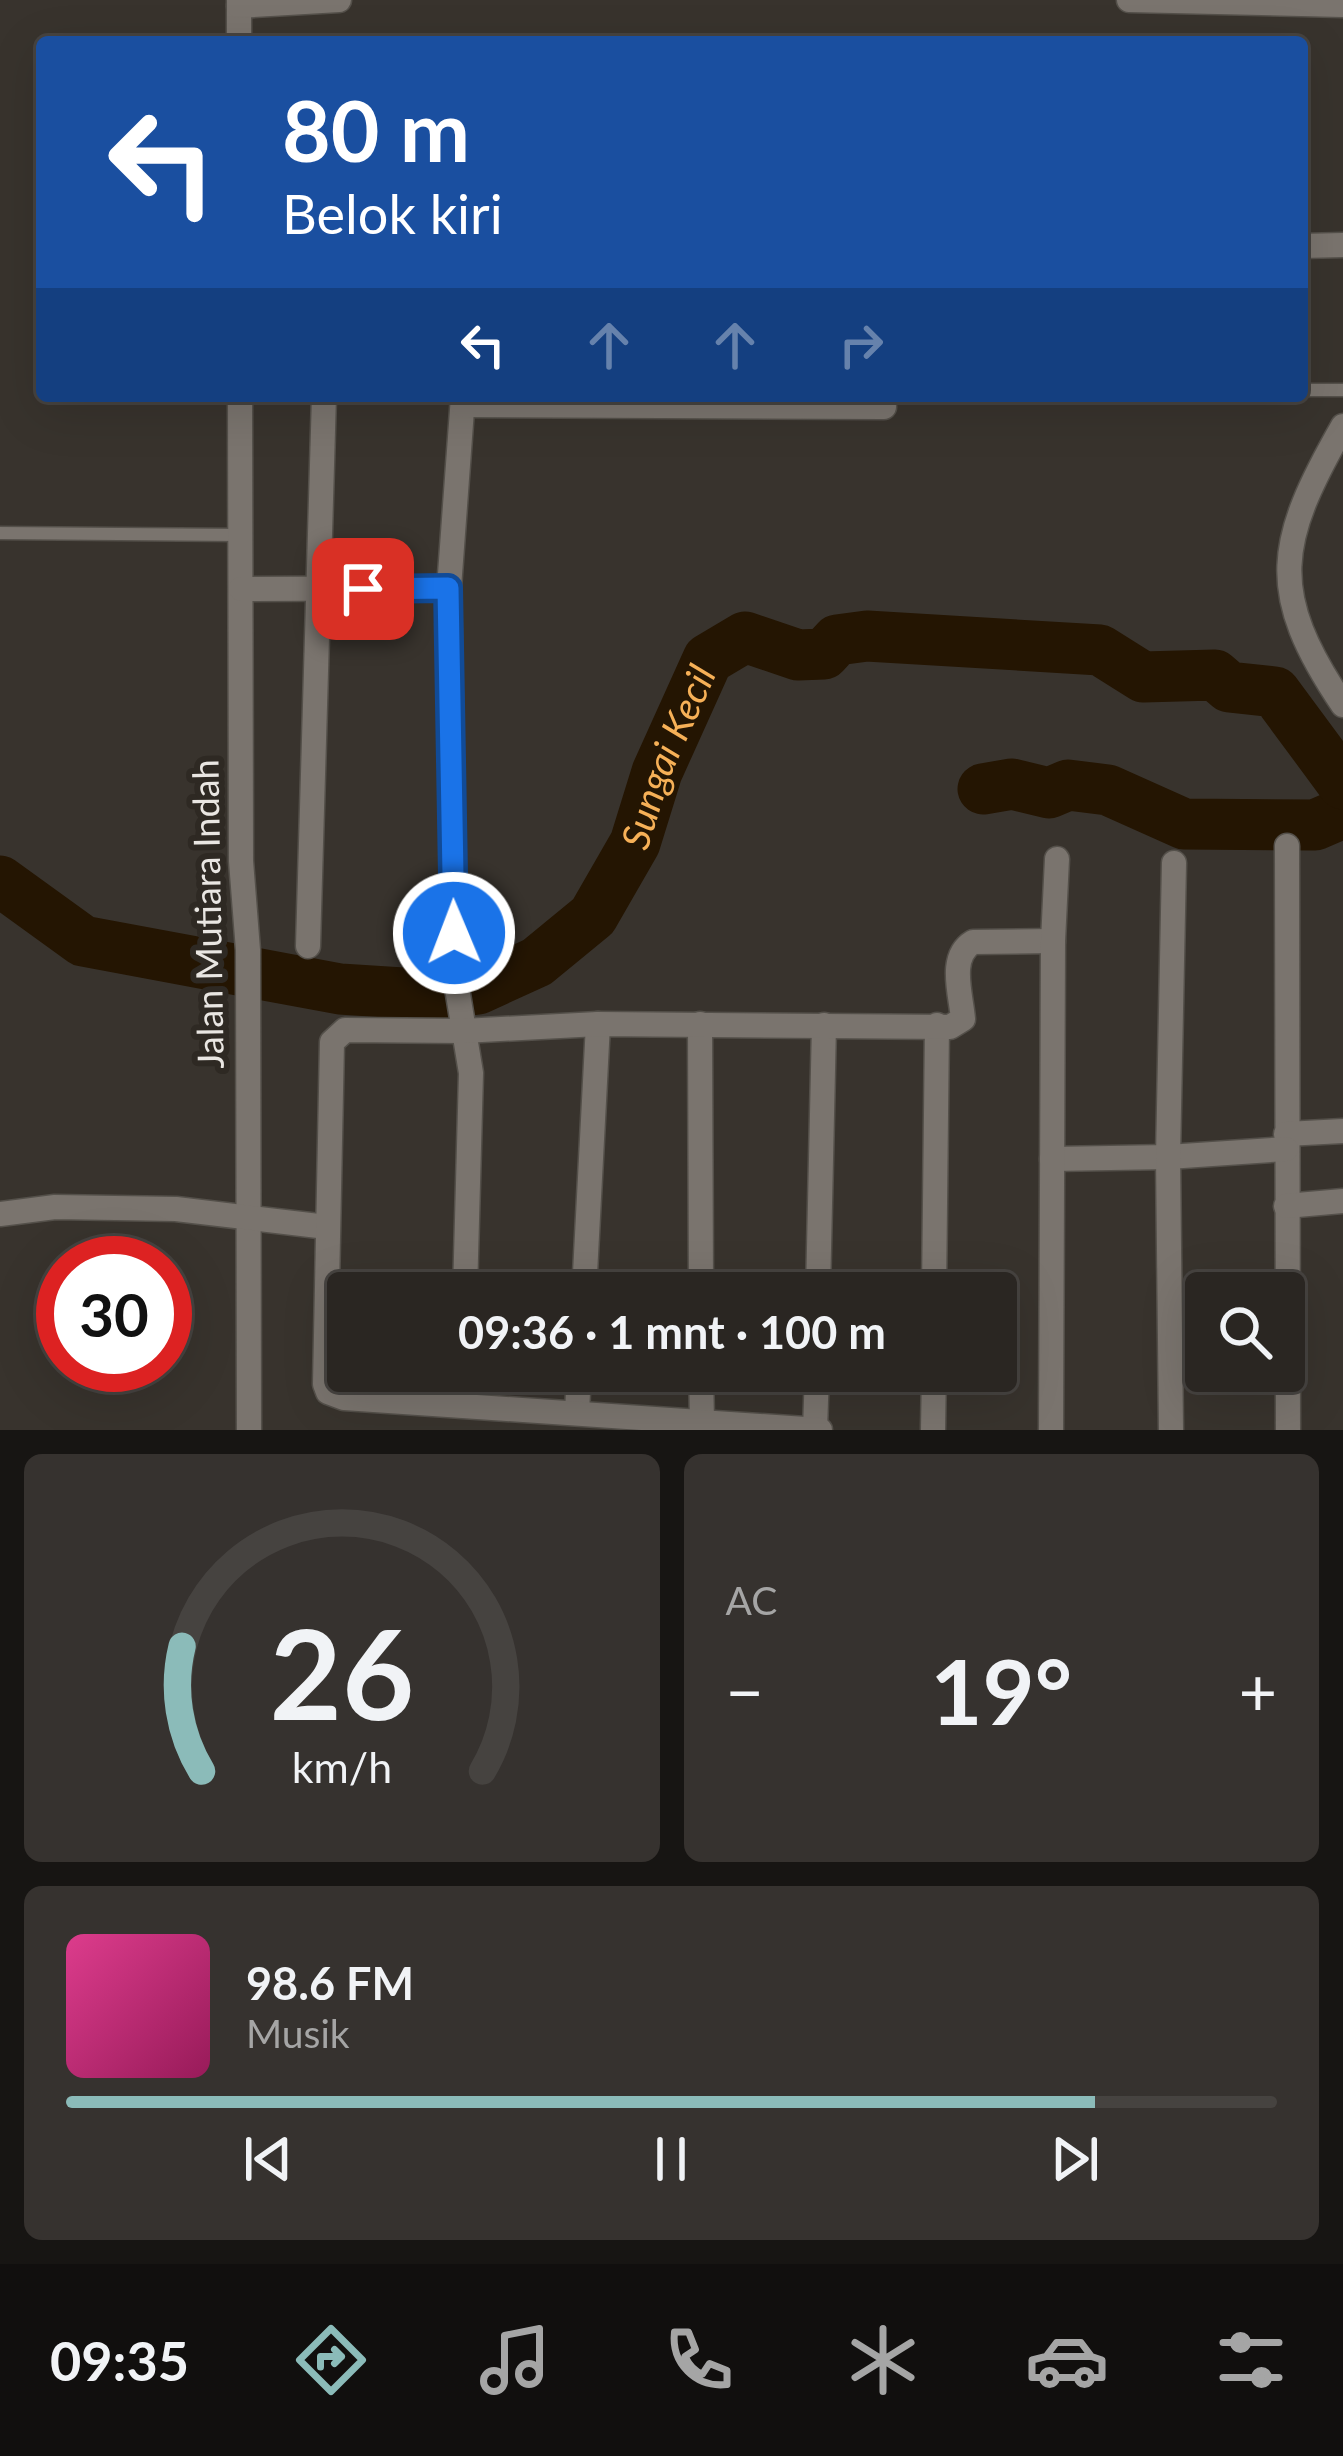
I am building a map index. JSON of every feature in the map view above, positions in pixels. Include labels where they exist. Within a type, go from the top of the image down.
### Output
[{"type":"street","points":[[239,36],[239,3],[339,0]]},
{"type":"street","points":[[1129,0],[1343,4]]},
{"type":"street","points":[[1308,246],[1343,245]]},
{"type":"street","name":"Jalan Mutiara Indah","points":[[240,402],[249,1430]]},
{"type":"street","points":[[308,946],[324,402]]},
{"type":"street","points":[[463,402],[448,588],[454,976],[471,1073],[466,1272]]},
{"type":"street","points":[[547,402],[884,406]]},
{"type":"street","points":[[1343,426],[1316,474],[1291,537],[1288,595],[1308,653],[1343,705]]},
{"type":"street","points":[[241,589],[448,588]]},
{"type":"street","points":[[1287,846],[1288,1430]]},
{"type":"street","points":[[1051,1430],[1057,859]]},
{"type":"street","points":[[1172,1430],[1168,1157],[1174,863]]},
{"type":"street","points":[[817,1392],[818,1430],[336,1398],[328,1392],[332,1042],[345,1030],[461,1021],[956,1026],[963,1019],[958,958],[965,946],[1053,941]]},
{"type":"street","points":[[585,1272],[598,1024]]},
{"type":"street","points":[[700,1024],[701,1272]]},
{"type":"street","points":[[818,1272],[824,1024]]},
{"type":"street","points":[[934,1272],[937,1025]]},
{"type":"street","points":[[1052,1159],[1168,1157],[1343,1131]]},
{"type":"street","points":[[1286,1206],[1343,1201]]},
{"type":"street","points":[[0,1214],[55,1208],[176,1209],[327,1226]]},
{"type":"street","points":[[462,1392],[462,1404]]},
{"type":"street","points":[[577,1413],[578,1392]]},
{"type":"street","points":[[701,1392],[701,1421]]},
{"type":"street","points":[[933,1430],[934,1392]]},
{"type":"lane","points":[[1308,390],[1343,390]]},
{"type":"lane","points":[[0,533],[240,536]]},
{"type":"waterway","name":"Sungai Kecil","points":[[0,881],[83,941],[340,989],[434,995],[478,989],[537,962],[593,916],[635,843],[657,772],[708,659],[745,637],[798,655],[824,654],[837,640],[867,636],[1100,650],[1143,677],[1215,675],[1229,687],[1275,692],[1343,784]]},
{"type":"waterway","points":[[983,789],[1012,784],[1049,793],[1068,785],[1108,790],[1184,824],[1315,825],[1343,813]]},
{"type":"route","points":[[363,589],[448,588],[454,933]]}]
